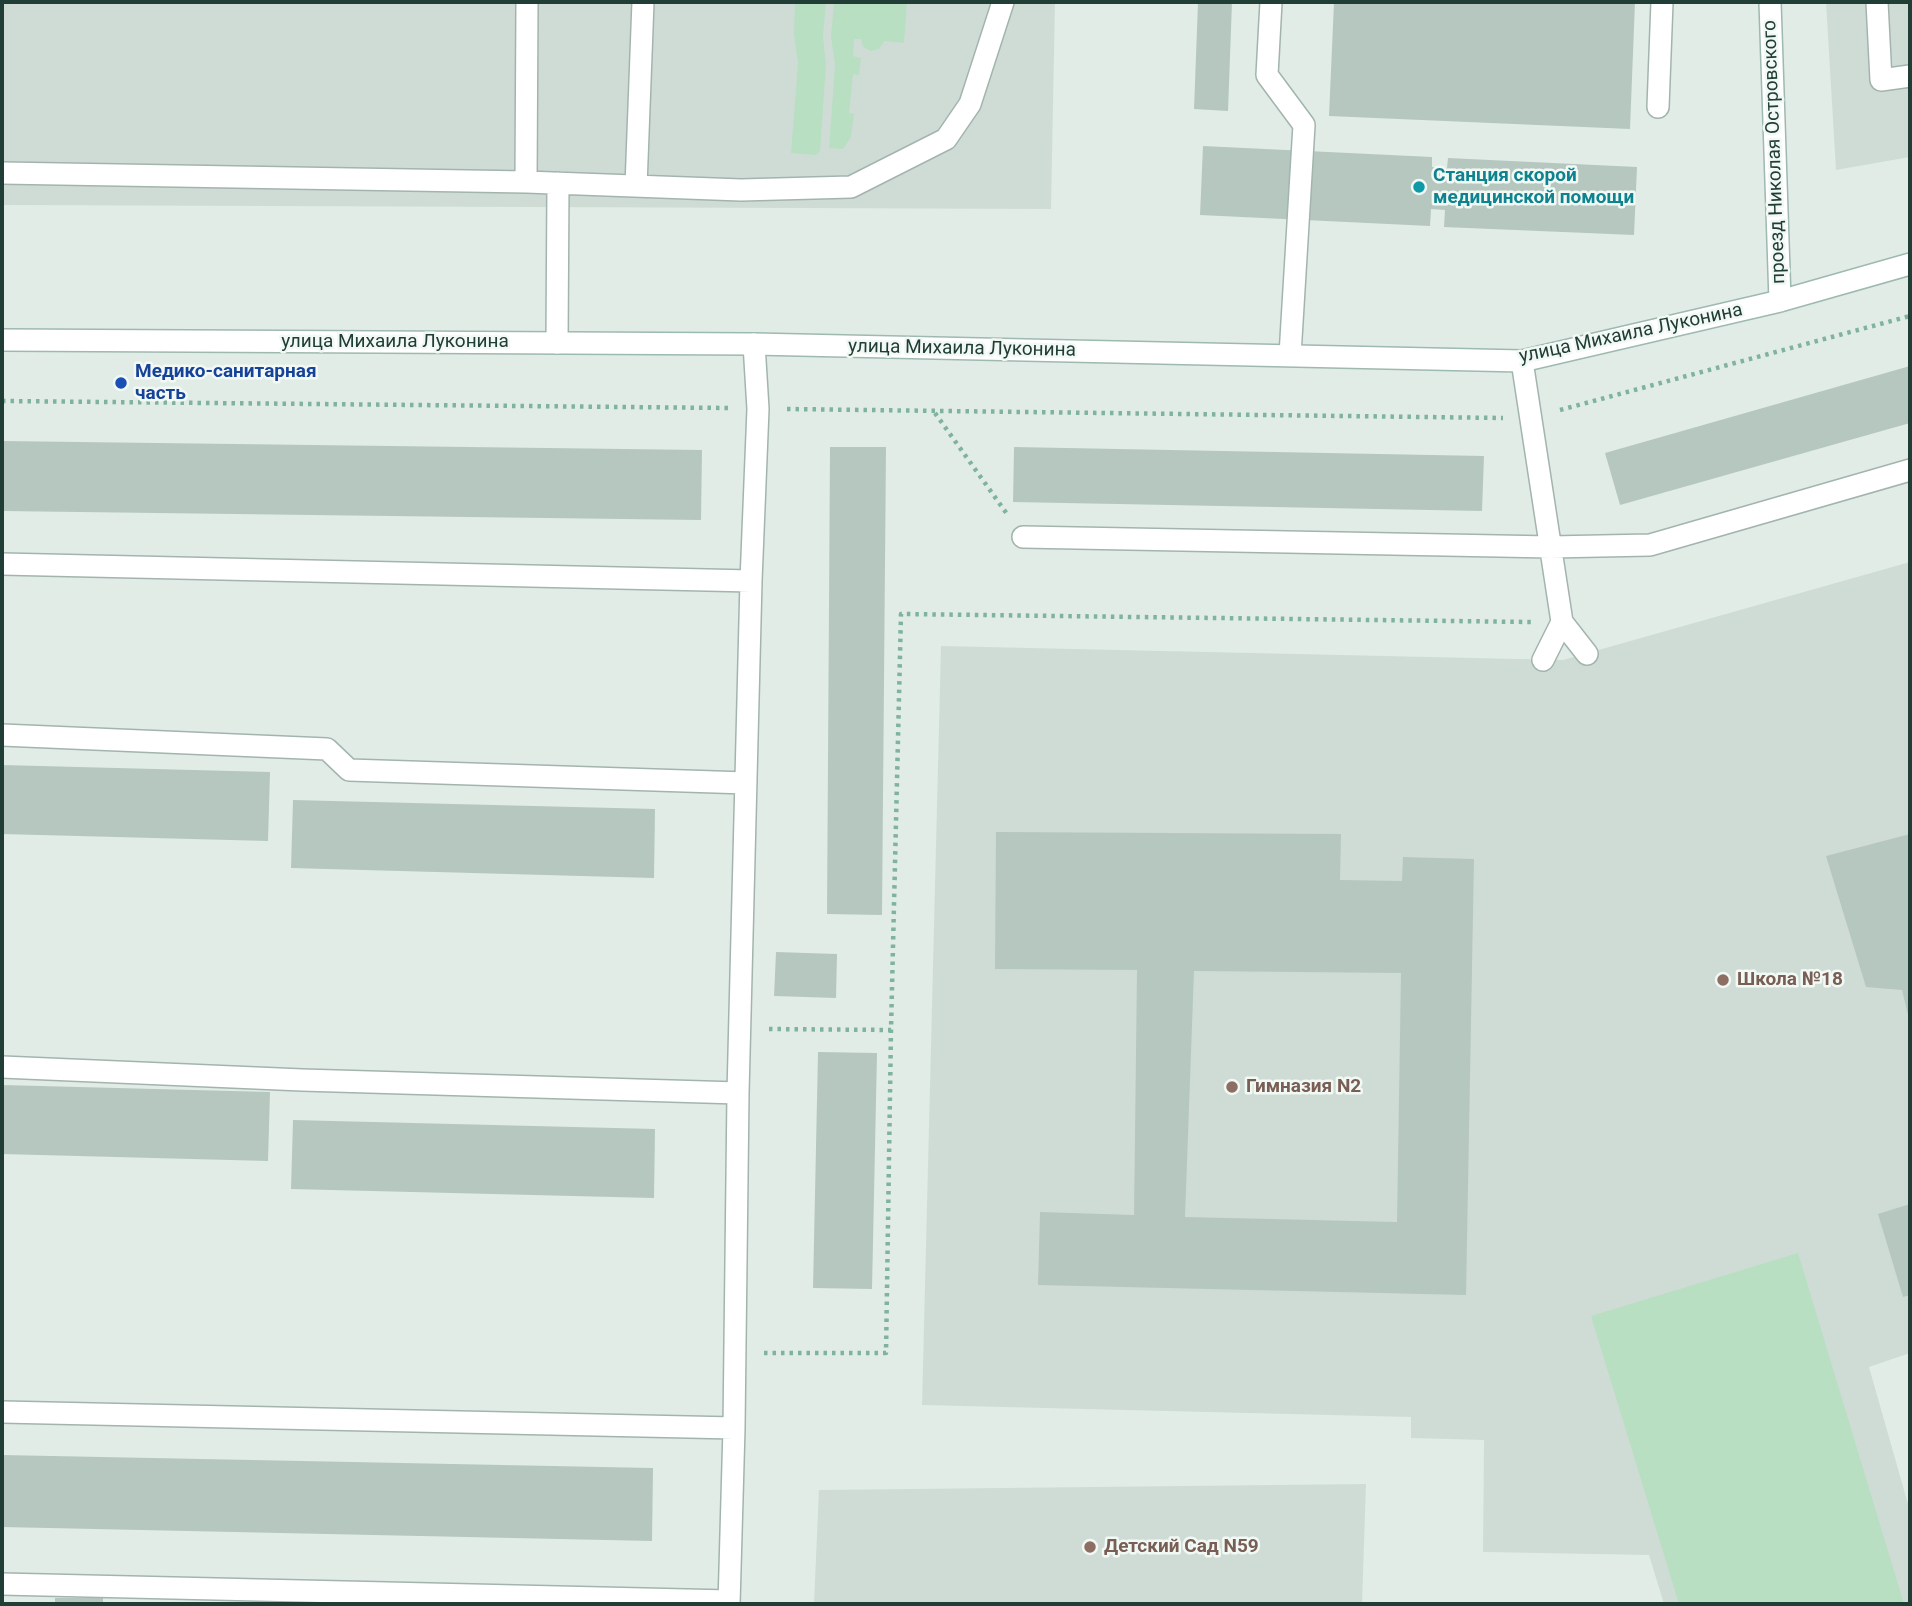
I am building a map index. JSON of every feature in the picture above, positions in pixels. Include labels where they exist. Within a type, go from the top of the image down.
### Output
[{"type":"main road","points":[[526,182],[527,2]]},
{"type":"main road","points":[[636,186],[643,2]]},
{"type":"main road","points":[[2,173],[526,182],[741,190],[851,187],[946,139],[970,104],[1003,2]]},
{"type":"main road","points":[[1271,2],[1267,75],[1304,125],[1290,355]]},
{"type":"main road","points":[[1658,107],[1662,2]]},
{"type":"main road","name":"проезд Николая Островского","points":[[1770,2],[1780,301]]},
{"type":"main road","points":[[1877,2],[1881,79],[1910,76]]},
{"type":"main road","points":[[557,343],[558,183]]},
{"type":"main road","name":"улица Михаила Луконина","points":[[2,340],[754,344],[1522,361],[1780,301],[1910,264]]},
{"type":"main road","points":[[2,1584],[729,1603],[738,1093],[758,409],[754,344]]},
{"type":"main road","points":[[1522,361],[1562,622],[1587,654]]},
{"type":"main road","points":[[1023,537],[1551,547],[1650,545],[1910,470]]},
{"type":"main road","points":[[2,564],[751,581]]},
{"type":"main road","points":[[1543,660],[1562,622]]},
{"type":"main road","points":[[2,735],[327,749],[349,770],[746,783]]},
{"type":"main road","points":[[2,1067],[303,1080],[738,1093]]},
{"type":"main road","points":[[2,1412],[734,1429]]},
{"type":"path","points":[[2,401],[1531,418],[1910,316]]},
{"type":"path","points":[[934,413],[1023,537]]},
{"type":"path","points":[[735,1353],[886,1353],[901,614],[1562,622]]},
{"type":"path","points":[[740,1028],[891,1030]]},
{"type":"shaded area","points":[[2,2],[1055,2],[1051,209],[2,205]]},
{"type":"shaded area","points":[[1826,2],[1910,2],[1910,157],[1836,170]]},
{"type":"shaded area","points":[[1910,562],[1910,1353],[1869,1367],[1910,1511],[1910,1604],[1664,1604],[1649,1555],[1483,1552],[1484,1440],[1411,1438],[1411,1417],[922,1405],[941,646],[1563,660]]},
{"type":"shaded area","name":"Детский Сад N59","points":[[1366,1484],[1362,1604],[814,1604],[819,1488]]},
{"type":"green space","points":[[795,2],[826,2],[823,36],[826,65],[820,151],[816,155],[791,153],[798,63],[794,34]]},
{"type":"green space","points":[[834,2],[907,2],[904,43],[884,41],[879,49],[871,51],[863,47],[861,39],[854,39],[853,56],[861,58],[859,75],[853,74],[849,113],[854,114],[851,137],[843,149],[829,148],[835,65],[831,36]]},
{"type":"green space","points":[[1798,1253],[1904,1604],[1679,1604],[1591,1316]]},
{"type":"building","points":[[1198,2],[1232,2],[1228,111],[1194,109]]},
{"type":"building","points":[[1334,2],[1635,2],[1630,129],[1329,116]]},
{"type":"building","name":"Станция скорой медицинской помощи","points":[[1203,146],[1432,157],[1432,167],[1447,168],[1448,158],[1637,167],[1634,235],[1444,227],[1445,210],[1431,209],[1430,226],[1200,215]]},
{"type":"building","points":[[1910,366],[1910,423],[1620,505],[1605,453]]},
{"type":"building","points":[[2,441],[702,450],[701,520],[2,511]]},
{"type":"building","points":[[830,447],[886,447],[882,915],[827,914]]},
{"type":"building","points":[[1014,447],[1484,456],[1482,511],[1013,502]]},
{"type":"building","points":[[2,765],[270,772],[268,841],[2,834]]},
{"type":"building","points":[[293,800],[655,809],[654,878],[291,868]]},
{"type":"building","points":[[996,832],[1341,834],[1340,880],[1402,881],[1403,857],[1474,859],[1466,1295],[1038,1285],[1040,1212],[1134,1215],[1137,970],[995,969]],"holes":[[[1194,971],[1401,973],[1397,1222],[1185,1217]]]},
{"type":"building","points":[[1910,834],[1909,1019],[1902,990],[1866,987],[1826,856]]},
{"type":"building","points":[[776,952],[837,954],[836,998],[774,996]]},
{"type":"building","points":[[818,1052],[877,1053],[872,1289],[813,1288]]},
{"type":"building","points":[[2,1085],[270,1092],[268,1161],[2,1154]]},
{"type":"building","points":[[293,1120],[655,1129],[654,1198],[291,1189]]},
{"type":"building","points":[[1910,1204],[1910,1295],[1903,1297],[1878,1214]]},
{"type":"building","points":[[2,1455],[653,1468],[652,1541],[2,1527]]},
{"type":"building","points":[[55,1598],[103,1598],[103,1604],[55,1604]]},
{"type":"place","name":"Станция скорой медицинской помощи","points":[[1419,187]]},
{"type":"place","name":"Медико-санитарная часть","points":[[121,383]]},
{"type":"place","name":"Школа №18","points":[[1723,980]]},
{"type":"place","name":"Гимназия N2","points":[[1232,1087]]},
{"type":"place","name":"Детский Сад N59","points":[[1090,1547]]}]
